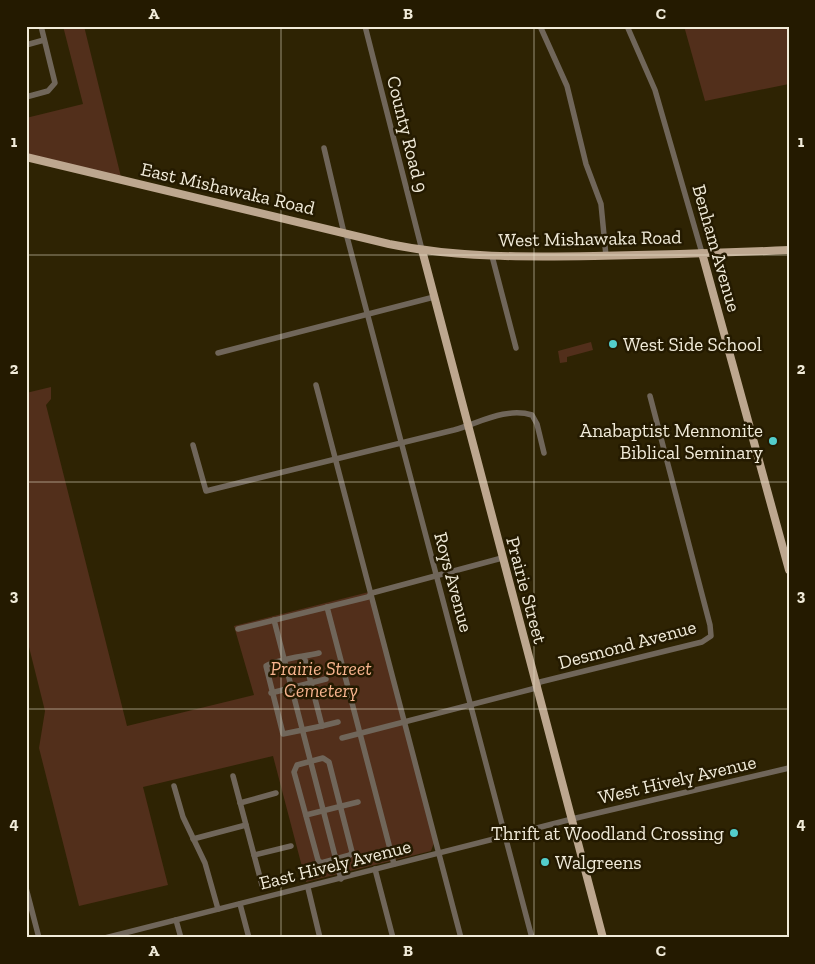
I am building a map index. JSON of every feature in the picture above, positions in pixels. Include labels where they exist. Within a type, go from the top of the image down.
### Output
[{"type":"main road","name":"East Mishawaka Road","points":[[26,157],[422,250]]},
{"type":"main road","name":"West Mishawaka Road","points":[[422,250],[492,256],[606,256],[789,250]]},
{"type":"main road","name":"Prairie Street","points":[[422,250],[603,938]]},
{"type":"main road","name":"Benham Avenue","points":[[702,253],[789,570]]},
{"type":"street","points":[[26,97],[48,92],[55,83],[41,26]]},
{"type":"street","name":"County Road 9","points":[[365,26],[422,250]]},
{"type":"street","points":[[540,26],[567,86],[586,164],[601,204],[606,256]]},
{"type":"street","name":"Benham Avenue","points":[[627,26],[656,90],[702,253]]},
{"type":"street","points":[[26,44],[44,40]]},
{"type":"street","name":"Roys Avenue","points":[[324,148],[532,938]]},
{"type":"street","points":[[492,256],[516,348]]},
{"type":"street","points":[[218,353],[434,297]]},
{"type":"street","points":[[316,385],[461,938]]},
{"type":"street","name":"Desmond Avenue","points":[[342,738],[536,688],[540,682],[702,642],[711,636],[710,625],[650,396]]},
{"type":"street","points":[[193,444],[206,491],[402,443],[482,419],[520,412],[532,415],[537,424],[544,453]]},
{"type":"street","points":[[238,629],[368,597],[372,593],[502,558]]},
{"type":"street","points":[[327,607],[394,864]]},
{"type":"street","points":[[274,620],[341,879]]},
{"type":"street","points":[[319,653],[266,666],[271,693],[283,734],[338,722]]},
{"type":"street","points":[[304,656],[322,726]]},
{"type":"street","points":[[271,693],[326,679]]},
{"type":"street","points":[[323,758],[329,762],[340,806],[352,852],[350,855],[322,863],[318,860],[294,772],[297,765],[323,758]]},
{"type":"street","name":"West Hively Avenue","points":[[572,819],[789,768]]},
{"type":"street","points":[[233,776],[262,885]]},
{"type":"street","points":[[174,786],[183,817],[205,863],[218,909]]},
{"type":"street","points":[[240,803],[276,793]]},
{"type":"street","points":[[306,815],[358,802]]},
{"type":"street","name":"East Hively Avenue","points":[[105,938],[308,888],[572,819]]},
{"type":"street","points":[[193,839],[246,825]]},
{"type":"street","points":[[254,855],[291,846]]},
{"type":"street","points":[[375,869],[392,938]]},
{"type":"street","points":[[26,888],[39,938]]},
{"type":"street","points":[[308,888],[320,938]]},
{"type":"street","points":[[240,904],[249,938]]},
{"type":"street","points":[[176,920],[180,938]]},
{"type":"green space","points":[[63,26],[84,26],[121,177],[26,154],[26,118],[83,104]]},
{"type":"green space","points":[[684,26],[789,26],[789,84],[705,101]]},
{"type":"green space","points":[[591,342],[593,350],[567,357],[567,362],[560,363],[558,351]]},
{"type":"green space","name":"Prairie Street Cemetery","points":[[51,387],[51,399],[46,405],[127,726],[254,695],[234,626],[369,592],[434,843],[431,851],[306,882],[273,756],[143,787],[168,885],[79,906],[39,748],[45,711],[26,635],[26,393]]},
{"type":"place","name":"West Side School","points":[[613,344]]},
{"type":"place","name":"Anabaptist Mennonite Biblical Seminary","points":[[773,441]]},
{"type":"place","name":"Thrift at Woodland Crossing","points":[[734,833]]},
{"type":"place","name":"Walgreens","points":[[545,862]]}]
